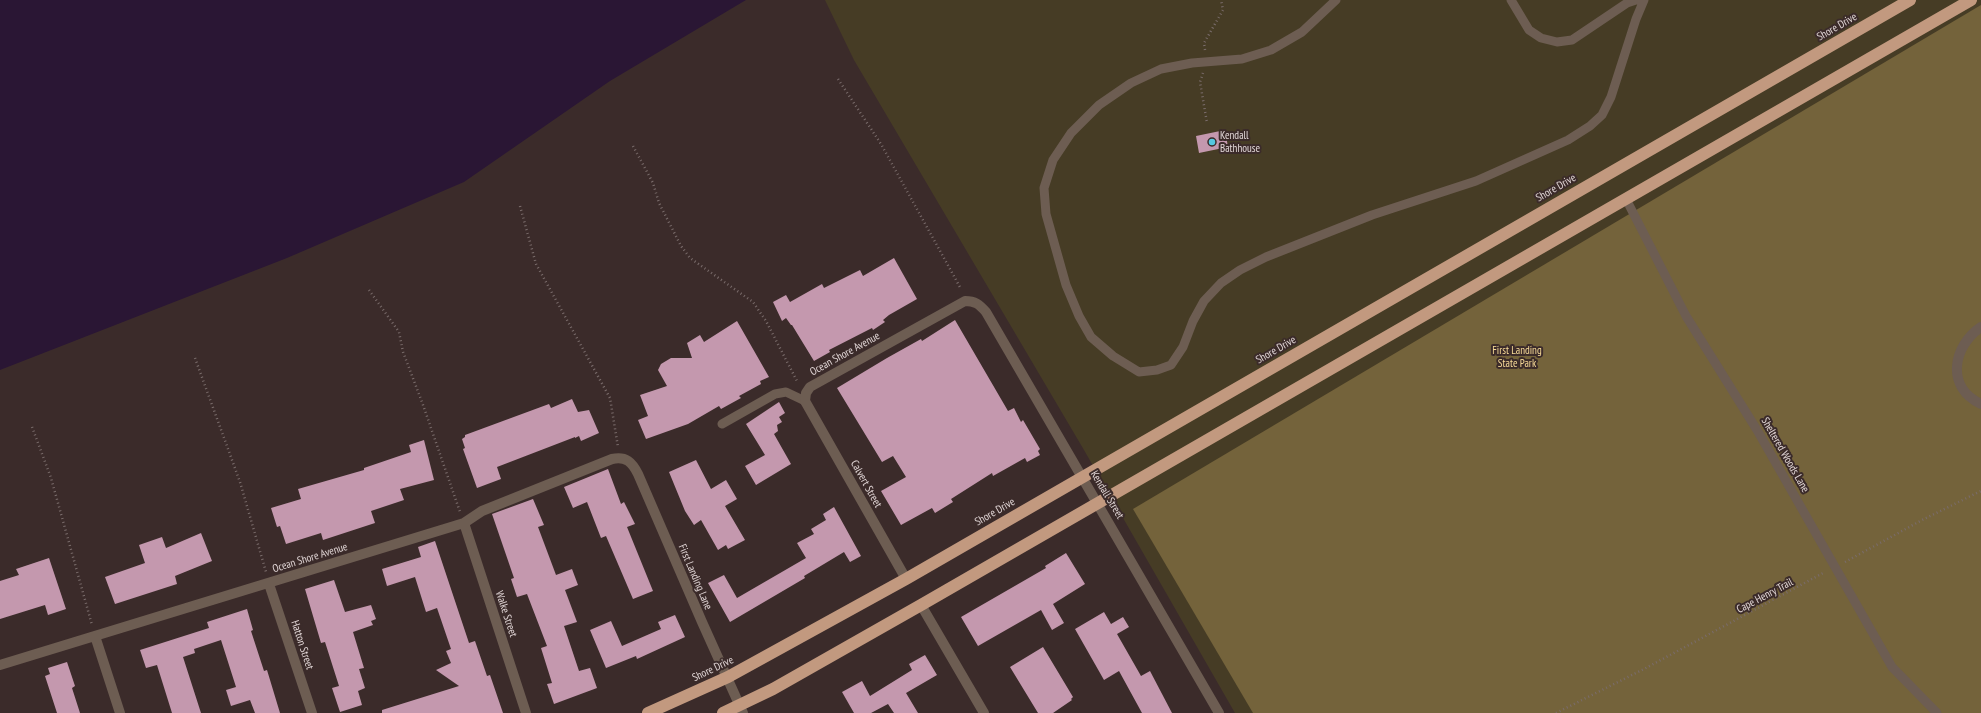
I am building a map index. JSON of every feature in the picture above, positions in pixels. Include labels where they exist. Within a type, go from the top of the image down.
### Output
[{"type":"highway","name":"Shore Drive","points":[[648,713],[728,677],[906,579],[1910,0]]},
{"type":"highway","points":[[723,713],[742,709],[773,689],[1971,0]]},
{"type":"street","name":"Kendall Street","points":[[965,301],[972,301],[979,304],[986,312],[1219,713]]},
{"type":"street","name":"Ocean Shore Avenue","points":[[805,401],[806,393],[810,386],[965,301]]},
{"type":"street","points":[[1981,327],[1964,342],[1957,361],[1957,375],[1960,384],[1966,393],[1981,404]]},
{"type":"street","name":"Calvert Street","points":[[805,401],[906,579]]},
{"type":"street","name":"Ocean Shore Avenue","points":[[0,665],[269,584],[464,523],[482,510],[612,459],[620,458]]},
{"type":"street","name":"First Landing Lane","points":[[620,458],[626,459],[633,464],[638,474],[702,622],[742,709]]},
{"type":"street","name":"Walke Street","points":[[464,523],[526,713]]},
{"type":"street","name":"Hatton Street","points":[[269,584],[312,713]]},
{"type":"street","points":[[921,605],[984,713]]},
{"type":"street","points":[[95,636],[120,713]]},
{"type":"lane","points":[[1336,0],[1302,32],[1271,50],[1242,59],[1206,62],[1162,69],[1130,83],[1099,105],[1072,134],[1053,160],[1044,188],[1046,214],[1066,285],[1079,316],[1091,337],[1113,356],[1139,372],[1157,370],[1172,366],[1183,348],[1193,321],[1204,301],[1221,283],[1240,270],[1266,257],[1364,218],[1476,181],[1568,140],[1590,126],[1602,115],[1611,98],[1636,19],[1644,0]]},
{"type":"lane","points":[[1511,0],[1529,30],[1541,38],[1558,42],[1572,40],[1627,3],[1636,0]]},
{"type":"lane","name":"Sheltered Woods Lane","points":[[1626,199],[1686,316],[1757,430],[1892,667],[1937,713]]},
{"type":"lane","points":[[722,424],[775,394],[786,392],[805,401]]},
{"type":"path","points":[[1205,50],[1204,44],[1223,10],[1221,0]]},
{"type":"path","points":[[1206,62],[1200,82],[1207,123]]},
{"type":"path","points":[[838,79],[881,144],[963,292],[965,301]]},
{"type":"path","points":[[633,146],[652,183],[659,203],[681,246],[690,258],[753,302],[773,334],[800,386],[805,401]]},
{"type":"path","points":[[520,206],[536,264],[610,398],[620,458]]},
{"type":"path","points":[[369,290],[399,332],[402,352],[422,402],[464,523]]},
{"type":"path","points":[[195,358],[240,482],[269,584]]},
{"type":"path","points":[[32,427],[51,478],[95,636]]},
{"type":"path","name":"Cape Henry Trail","points":[[1556,713],[1644,670],[1924,519],[1981,491]]},
{"type":"green space","name":"First Landing State Park","points":[[825,0],[1981,0],[1981,713],[1235,713],[1084,450],[854,60]]},
{"type":"green space","points":[[1981,5],[1981,713],[1253,713],[1133,509]]},
{"type":"shaded area","points":[[0,0],[746,0],[610,81],[464,182],[287,258],[0,370]]},
{"type":"building","name":"Kendall Bathhouse","points":[[1225,130],[1228,147],[1199,153],[1196,136]]},
{"type":"building","points":[[894,258],[917,299],[889,315],[883,320],[885,322],[873,330],[872,328],[829,350],[830,352],[814,361],[792,325],[786,318],[782,321],[773,302],[786,295],[790,302],[822,284],[824,288],[860,270],[863,276]]},
{"type":"building","points":[[955,320],[1008,411],[1014,408],[1021,422],[1023,420],[1040,449],[1038,451],[1040,455],[1027,462],[1025,458],[993,476],[992,473],[951,499],[953,502],[935,513],[932,508],[901,525],[881,491],[906,477],[893,456],[882,462],[837,388],[921,339],[922,341]]},
{"type":"building","points":[[737,321],[769,377],[760,381],[761,384],[739,396],[741,398],[721,409],[719,406],[688,424],[646,439],[638,420],[648,416],[640,395],[667,386],[658,370],[661,364],[671,358],[692,358],[687,343],[700,335],[704,342]]},
{"type":"building","points":[[572,399],[578,412],[589,410],[599,433],[581,441],[579,436],[575,437],[497,467],[501,479],[477,488],[463,449],[465,448],[462,439],[465,435],[549,404],[551,408]]},
{"type":"building","points":[[779,402],[785,413],[779,417],[782,422],[777,425],[778,431],[774,434],[791,464],[756,485],[745,466],[765,455],[746,424]]},
{"type":"building","points":[[424,440],[434,480],[400,489],[404,500],[371,511],[375,523],[323,540],[321,533],[286,544],[280,526],[277,527],[271,508],[301,499],[298,489],[364,470],[364,468],[411,452],[409,445]]},
{"type":"building","points":[[696,460],[711,489],[726,480],[737,499],[725,506],[745,540],[728,549],[726,545],[718,550],[701,520],[694,525],[685,511],[669,472]]},
{"type":"building","points":[[608,469],[621,504],[624,502],[635,524],[627,527],[653,591],[633,599],[606,536],[601,538],[587,502],[573,508],[564,487]]},
{"type":"building","points":[[533,499],[544,525],[538,527],[556,575],[572,569],[578,585],[565,590],[577,622],[564,626],[579,671],[590,668],[597,688],[554,704],[547,684],[552,683],[541,648],[547,646],[527,594],[517,597],[511,579],[514,578],[492,514]]},
{"type":"building","points":[[834,507],[861,556],[850,562],[844,552],[804,576],[805,578],[730,622],[708,583],[724,575],[737,598],[806,558],[797,543],[814,534],[811,529],[826,520],[823,514]]},
{"type":"building","points":[[201,533],[212,561],[175,576],[177,584],[115,604],[105,577],[145,563],[139,545],[162,537],[166,548]]},
{"type":"building","points":[[435,541],[469,643],[475,641],[487,676],[490,675],[503,713],[382,713],[382,710],[459,686],[436,670],[451,663],[446,651],[451,649],[437,608],[426,612],[415,577],[387,586],[382,569],[421,557],[418,547]]},
{"type":"building","points":[[1066,553],[1085,584],[1053,604],[1064,623],[1052,630],[1041,610],[978,646],[961,617],[1046,568],[1045,566]]},
{"type":"building","points":[[49,558],[66,609],[48,615],[45,605],[0,619],[0,581],[19,575],[16,569]]},
{"type":"building","points":[[334,580],[345,612],[371,605],[376,619],[371,621],[373,625],[353,632],[364,668],[359,669],[365,688],[358,691],[362,705],[340,712],[332,688],[339,686],[325,642],[321,643],[305,589]]},
{"type":"building","points":[[247,609],[253,630],[251,631],[264,671],[267,670],[280,713],[255,713],[250,700],[231,706],[226,690],[236,687],[221,640],[194,649],[195,653],[183,657],[201,713],[172,713],[157,665],[146,668],[140,650],[209,628],[207,622]]},
{"type":"building","points":[[1104,612],[1111,624],[1123,617],[1129,627],[1117,634],[1141,676],[1150,671],[1172,713],[1142,713],[1119,671],[1104,680],[1075,629]]},
{"type":"building","points":[[675,615],[685,637],[637,659],[636,656],[606,668],[590,630],[611,621],[622,646],[661,629],[658,622]]},
{"type":"building","points":[[1043,647],[1073,697],[1071,699],[1072,700],[1053,713],[1038,713],[1010,667]]},
{"type":"building","points":[[925,655],[937,675],[906,693],[918,713],[894,713],[888,704],[871,713],[854,713],[842,692],[862,681],[870,696],[912,670],[909,664]]},
{"type":"building","points":[[67,662],[75,686],[72,688],[80,713],[57,713],[45,676],[50,674],[48,668]]},
{"type":"place","name":"Kendall Bathhouse","points":[[1212,142]]}]
